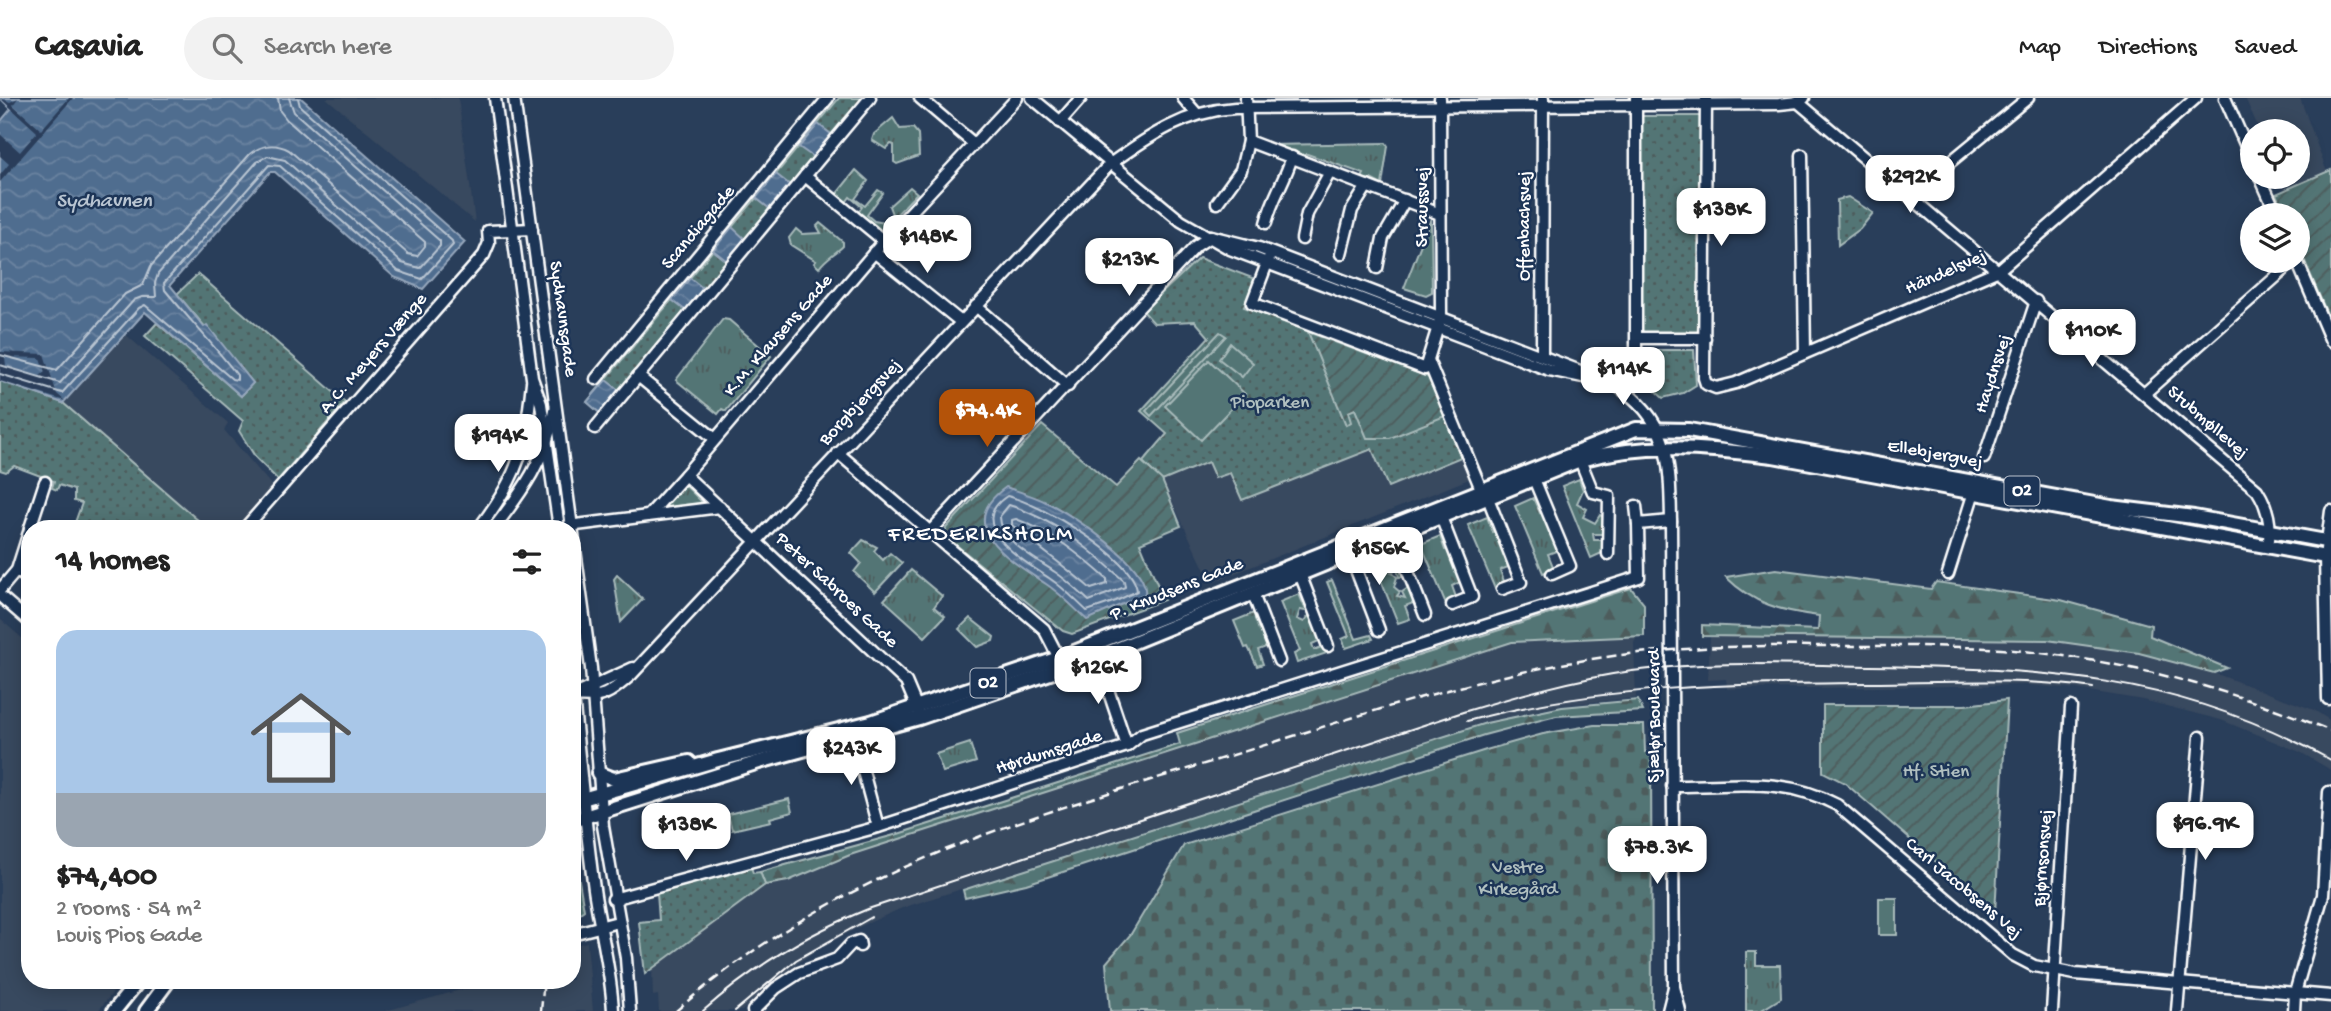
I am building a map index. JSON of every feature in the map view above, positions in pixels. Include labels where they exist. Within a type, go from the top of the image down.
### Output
[{"type":"main road","name":"P. Knudsens Gade","points":[[600,795],[718,760],[917,708],[1059,658],[1485,493],[1609,438],[1636,429],[1657,428]]},
{"type":"main road","name":"Ellebjergvej","points":[[1657,428],[1689,430],[2111,507],[2329,541]]},
{"type":"main road","name":"P. Knudsens Gade","points":[[602,811],[759,762],[854,738],[1097,657],[1441,517],[1485,493],[1534,479],[1580,460],[1615,452],[1666,446]]},
{"type":"main road","name":"Ellebjergvej","points":[[1666,446],[1773,456],[2328,557]]},
{"type":"main road","points":[[598,773],[614,779],[683,763],[718,760]]},
{"type":"main road","name":"O2","points":[[581,800],[600,795]]},
{"type":"main road","name":"O2","points":[[581,818],[602,811]]},
{"type":"main road","points":[[114,1011],[132,989]]},
{"type":"main road","points":[[146,1011],[162,989]]},
{"type":"street","name":"Sydhavnsgade","points":[[495,98],[532,378],[541,404],[558,520]]},
{"type":"street","name":"Sydhavnsgade","points":[[514,98],[571,520]]},
{"type":"street","name":"Scandiagade","points":[[596,379],[828,98]]},
{"type":"street","points":[[595,428],[870,98]]},
{"type":"street","points":[[920,98],[973,143]]},
{"type":"street","name":"K.M. Klausens Gade","points":[[685,475],[874,252],[1017,98]]},
{"type":"street","points":[[1032,98],[1181,221],[1230,249],[1269,258],[1439,322],[1542,355],[1611,383],[1636,398],[1666,446]]},
{"type":"street","points":[[1060,122],[1081,98]]},
{"type":"street","points":[[1183,98],[1196,113],[1246,103],[1707,101],[1779,104],[1801,100]]},
{"type":"street","points":[[1910,195],[1941,166],[2028,98]]},
{"type":"street","name":"Händelsvej","points":[[1705,338],[1706,383],[1721,388],[1999,270],[2196,98]]},
{"type":"street","points":[[2225,98],[2240,132]]},
{"type":"street","name":"Stubmøllevej","points":[[1801,100],[2257,490],[2264,500],[2271,530],[2268,546]]},
{"type":"street","points":[[1637,338],[1705,338],[1707,101]]},
{"type":"street","name":"Straussvej","points":[[1428,360],[1439,322],[1440,102]]},
{"type":"street","name":"Offenbachsvej","points":[[1542,355],[1543,102]]},
{"type":"street","points":[[1611,383],[1636,350],[1636,102]]},
{"type":"street","points":[[1217,203],[1241,170],[1248,141],[1246,103]]},
{"type":"street","name":"Borgbjergsvej","points":[[593,699],[610,694],[638,666],[1110,164],[1196,113]]},
{"type":"street","points":[[1248,141],[1440,214]]},
{"type":"street","points":[[1802,155],[1805,354]]},
{"type":"street","points":[[1266,223],[1272,197],[1287,173],[1292,157]]},
{"type":"street","points":[[1302,239],[1307,214],[1330,172]]},
{"type":"street","points":[[805,176],[884,241]]},
{"type":"street","points":[[1340,254],[1349,218],[1367,186]]},
{"type":"street","points":[[1377,268],[1383,238],[1405,200]]},
{"type":"street","name":"A.C. Meyers Vænge","points":[[252,520],[484,255],[489,243],[488,231],[532,229]]},
{"type":"street","points":[[929,533],[1196,246],[1211,236]]},
{"type":"street","points":[[874,252],[961,323]]},
{"type":"street","points":[[1269,258],[1252,303],[1425,369],[1428,360]]},
{"type":"street","points":[[2145,393],[2282,273]]},
{"type":"street","points":[[2301,273],[2331,341]]},
{"type":"street","name":"Haydnsvej","points":[[1984,458],[2036,301]]},
{"type":"street","points":[[976,306],[1068,386]]},
{"type":"street","points":[[1439,322],[1549,370],[1611,383]]},
{"type":"street","points":[[1428,360],[1521,582],[1502,589]]},
{"type":"street","points":[[638,376],[714,438]]},
{"type":"street","points":[[485,520],[506,491],[521,459],[527,433],[532,378]]},
{"type":"street","points":[[500,520],[531,477],[547,443],[555,397]]},
{"type":"street","name":"Sjælør Boulevard","points":[[1666,446],[1671,521],[1674,986],[1680,1011]]},
{"type":"street","points":[[838,453],[1044,629],[1059,658]]},
{"type":"street","points":[[1580,460],[1593,492],[1609,496],[1608,554]]},
{"type":"street","points":[[649,515],[685,475]]},
{"type":"street","name":"Peter Sabroes Gade","points":[[685,475],[906,681],[917,708]]},
{"type":"street","points":[[1534,479],[1570,566],[1552,573]]},
{"type":"street","points":[[33,520],[45,482]]},
{"type":"street","points":[[1948,574],[1974,492]]},
{"type":"street","name":"Hørdumsgade","points":[[613,899],[878,827],[1127,746],[1142,734],[1639,577],[1636,506]]},
{"type":"street","points":[[581,525],[720,507]]},
{"type":"street","points":[[2328,699],[2328,557],[2331,511]]},
{"type":"street","points":[[1441,517],[1472,597],[1452,605]]},
{"type":"street","points":[[1638,524],[1671,521]]},
{"type":"street","points":[[1394,536],[1425,615]]},
{"type":"street","points":[[1350,554],[1379,630]]},
{"type":"street","points":[[0,590],[17,570],[21,557]]},
{"type":"street","points":[[17,570],[21,573]]},
{"type":"street","points":[[1300,574],[1328,646]]},
{"type":"street","name":"P. Knudsens Gade","points":[[1253,594],[1279,662]]},
{"type":"street","name":"Sydhavnsgade","points":[[581,595],[593,686],[600,795],[630,1011]]},
{"type":"street","points":[[0,596],[21,614]]},
{"type":"street","points":[[1097,657],[1127,746]]},
{"type":"street","name":"Borgbjergsvej","points":[[581,691],[638,666]]},
{"type":"street","points":[[581,697],[593,699]]},
{"type":"street","name":"Bjørnsonsvej","points":[[2052,1011],[2071,707]]},
{"type":"street","points":[[2177,1011],[2200,737]]},
{"type":"street","points":[[854,738],[878,827]]},
{"type":"street","name":"Carl Jacobsens Vej","points":[[1672,786],[1777,784],[1812,792],[1837,805],[2013,955],[2054,971],[2331,996]]},
{"type":"street","points":[[2294,1011],[2295,993],[2323,895],[2329,792]]},
{"type":"street","points":[[581,832],[608,956],[612,1011]]},
{"type":"street","points":[[581,932],[618,922]]},
{"type":"street","points":[[753,1011],[776,988],[799,973],[837,959],[851,944],[859,941],[860,946]]},
{"type":"street","name":"Sjælør Boulevard","points":[[1668,1011],[1674,986]]},
{"type":"shaded area","points":[[326,98],[458,98],[475,222]]},
{"type":"shaded area","points":[[2245,98],[2300,98],[2308,119],[2255,119]]},
{"type":"shaded area","points":[[2310,125],[2327,172],[2310,179]]},
{"type":"shaded area","name":"Pioparken","points":[[1240,308],[1429,377],[1469,479],[1211,583],[1162,480],[1143,462],[1167,434],[1141,411]]},
{"type":"shaded area","points":[[125,334],[228,423],[224,430],[273,487],[243,520],[198,520],[63,403]]},
{"type":"shaded area","points":[[0,619],[21,637],[21,989],[116,989],[98,1011],[0,1011]]},
{"type":"shaded area","points":[[1637,637],[1634,643],[1636,698],[1562,705],[1484,722],[902,908],[813,952],[762,991],[742,1011],[659,1011],[658,995],[653,996],[652,967],[765,885],[788,881],[850,855],[1512,642]]},
{"type":"shaded area","points":[[1710,637],[2047,640],[2139,653],[2214,673],[2314,710],[2331,721],[2331,770],[2300,752],[2221,720],[2143,700],[2077,689],[2027,685],[1727,689],[1726,679],[1708,680]]},
{"type":"shaded area","points":[[587,942],[593,1011],[385,1011],[464,989],[581,989],[581,944]]},
{"type":"green space","points":[[839,98],[862,98],[601,414],[587,402]]},
{"type":"green space","points":[[1639,116],[1700,116],[1700,335],[1641,336]]},
{"type":"green space","points":[[893,118],[900,129],[913,128],[918,134],[919,156],[897,164],[894,162],[894,145],[891,144],[886,149],[872,140],[874,134]]},
{"type":"green space","points":[[1386,143],[1388,146],[1382,185],[1371,179],[1361,180],[1364,174],[1307,154],[1303,158],[1268,145]]},
{"type":"green space","points":[[856,170],[868,181],[855,199],[865,206],[878,190],[883,193],[867,215],[874,221],[885,223],[892,214],[889,206],[910,187],[917,193],[880,232],[857,214],[862,207],[850,197],[844,205],[835,196]]},
{"type":"green space","points":[[2331,170],[2331,323],[2310,273],[2310,203],[2280,203],[2276,194],[2287,189],[2310,189],[2310,179]]},
{"type":"green space","points":[[1848,197],[1873,213],[1860,229],[1838,245],[1837,200]]},
{"type":"green space","points":[[1431,218],[1432,292],[1426,295],[1404,288]]},
{"type":"green space","points":[[820,223],[843,242],[843,246],[819,268],[814,263],[816,261],[791,245],[789,238],[796,229],[802,234],[821,233],[817,226]]},
{"type":"green space","name":"Pioparken","points":[[1199,258],[1255,279],[1244,307],[1428,377],[1461,457],[1388,487],[1372,449],[1242,500],[1230,473],[1215,478],[1208,462],[1162,481],[1143,462],[1167,434],[1141,411],[1209,337],[1195,321],[1154,323],[1143,311]]},
{"type":"green space","points":[[198,274],[345,402],[278,480],[256,458],[239,431],[243,421],[145,336],[157,323],[241,396],[253,383],[177,294]]},
{"type":"green space","points":[[723,319],[729,320],[771,356],[726,411],[722,409],[718,414],[676,380]]},
{"type":"green space","points":[[1220,332],[1226,336],[1151,416],[1146,411]]},
{"type":"green space","points":[[1308,332],[1428,377],[1445,416],[1390,438],[1367,438],[1355,409],[1348,412],[1351,422],[1346,425]]},
{"type":"green space","points":[[1230,343],[1253,363],[1242,377],[1219,359]]},
{"type":"green space","points":[[1644,350],[1694,350],[1696,385],[1683,393],[1663,398],[1641,378],[1627,372]]},
{"type":"green space","points":[[1209,360],[1245,394],[1201,440],[1165,406]]},
{"type":"green space","points":[[0,381],[63,403],[198,520],[76,520],[82,503],[74,501],[74,490],[59,485],[57,490],[52,488],[54,481],[14,466],[6,472],[0,470]]},
{"type":"green space","points":[[1042,425],[1116,487],[1141,461],[1162,480],[1181,526],[1140,543],[1164,600],[1072,634],[1063,631],[945,536],[946,528]]},
{"type":"green space","points":[[1579,479],[1583,490],[1577,503],[1587,509],[1583,517],[1595,523],[1600,515],[1604,518],[1604,534],[1593,534],[1594,540],[1604,540],[1604,552],[1591,558],[1562,486]]},
{"type":"green space","points":[[681,481],[703,503],[659,508]]},
{"type":"green space","points":[[1533,498],[1540,513],[1543,512],[1559,550],[1548,554],[1554,569],[1543,573],[1515,506]]},
{"type":"green space","points":[[1487,517],[1511,566],[1500,570],[1505,584],[1495,589],[1468,525]]},
{"type":"green space","points":[[1440,536],[1462,581],[1452,586],[1457,600],[1446,604],[1421,544]]},
{"type":"green space","points":[[863,540],[877,547],[874,551],[883,560],[890,553],[902,563],[875,592],[854,572],[861,563],[851,553]]},
{"type":"green space","points":[[1396,554],[1399,559],[1395,562],[1405,576],[1399,577],[1397,569],[1391,572],[1397,577],[1394,587],[1400,592],[1397,596],[1405,598],[1402,592],[1410,587],[1416,602],[1405,606],[1410,619],[1398,623],[1374,563]]},
{"type":"green space","points":[[1776,569],[1931,589],[1936,582],[2061,600],[2151,625],[2150,636],[2227,668],[2214,673],[2139,653],[2047,640],[1702,636],[1702,625],[1818,630],[1819,616],[1768,605],[1747,594],[1726,577]]},
{"type":"green space","points":[[911,570],[942,596],[934,607],[945,616],[925,637],[884,600]]},
{"type":"green space","points":[[617,575],[643,599],[621,622],[614,579]]},
{"type":"green space","points":[[1332,580],[1356,639],[1371,635],[1373,639],[1346,648],[1342,639],[1349,636],[1327,582]]},
{"type":"green space","points":[[1631,588],[1644,604],[1644,636],[1512,642],[850,855],[788,881],[765,885],[760,872],[898,834],[1180,744],[1177,733]]},
{"type":"green space","points":[[1299,594],[1305,608],[1308,607],[1310,612],[1300,610],[1297,619],[1304,622],[1311,613],[1321,640],[1312,644],[1314,650],[1324,646],[1327,653],[1297,663],[1294,654],[1300,651],[1280,602]]},
{"type":"green space","points":[[1254,613],[1258,618],[1255,619],[1259,630],[1262,629],[1269,646],[1258,650],[1263,664],[1257,666],[1248,647],[1245,648],[1234,621]]},
{"type":"green space","points":[[970,618],[994,637],[993,641],[977,647],[959,629]]},
{"type":"green space","points":[[1638,700],[1643,711],[1556,716],[1484,735],[1026,884],[965,898],[963,890],[1486,723],[1562,707]]},
{"type":"green space","name":"Hf. Stien","points":[[2007,700],[1995,913],[1845,783],[1823,772],[1823,705],[1965,705]]},
{"type":"green space","name":"Vestre Kirkegård","points":[[1594,725],[1644,725],[1645,752],[1651,752],[1652,1011],[1110,1011],[1106,963],[1131,934],[1184,845],[1486,750],[1543,734]]},
{"type":"green space","points":[[970,743],[976,762],[943,772],[936,754]]},
{"type":"green space","points":[[789,799],[792,812],[770,818],[771,821],[732,830],[728,814]]},
{"type":"green space","points":[[751,867],[753,873],[760,872],[765,885],[645,974],[639,922],[659,920],[657,893]]},
{"type":"green space","points":[[1879,898],[1897,898],[1897,935],[1879,935]]},
{"type":"green space","points":[[1746,952],[1756,952],[1756,965],[1780,965],[1781,998],[1760,1011],[1746,1011]]},
{"type":"water","name":"Sydhavnen","points":[[0,98],[301,98],[465,242],[423,289],[394,277],[275,172],[270,172],[170,285],[204,327],[207,325],[253,383],[241,396],[145,312],[63,403],[0,381],[0,122],[11,109]]},
{"type":"water","points":[[818,124],[831,134],[813,157],[799,147]]},
{"type":"water","points":[[776,174],[790,185],[770,209],[756,198]]},
{"type":"water","points":[[732,227],[745,239],[727,261],[713,250]]},
{"type":"water","points":[[690,278],[704,289],[686,311],[672,300]]},
{"type":"water","points":[[606,380],[620,391],[601,414],[587,402]]},
{"type":"water","points":[[1006,487],[1038,498],[1059,509],[1107,542],[1135,570],[1143,583],[1145,594],[1087,620],[1057,592],[1017,565],[992,542],[985,529],[984,515],[990,501]]},
{"type":"pier","points":[[0,98],[10,102],[18,98],[13,105],[41,130],[69,98],[73,98],[0,182],[0,175],[9,164],[0,156],[0,134],[20,152],[37,132]]},
{"type":"pier","points":[[0,352],[44,354],[57,394],[65,401],[0,381]],"holes":[[[5,357],[40,358],[45,372],[40,376],[6,366]]]},
{"type":"tram line","points":[[703,1011],[741,980],[781,953],[823,929],[868,909],[1463,712],[1610,674],[1691,665],[1751,664],[1933,667],[2050,674],[2163,693],[2218,709],[2274,731],[2331,760]]},
{"type":"tram line","points":[[1467,721],[1569,700],[1672,688],[1987,681],[2093,688]]},
{"type":"tram line","points":[[735,1011],[796,960],[872,917]]},
{"type":"railway","points":[[676,1011],[735,964],[795,924],[857,890],[986,834],[1369,712],[1502,676],[1582,661],[1651,652],[1756,646],[1957,647],[2044,653],[2128,667],[2211,688],[2331,731]]},
{"type":"railway","points":[[541,1011],[543,989]]},
{"type":"district","name":"FREDERIKSHOLM","points":[[981,535]]}]
